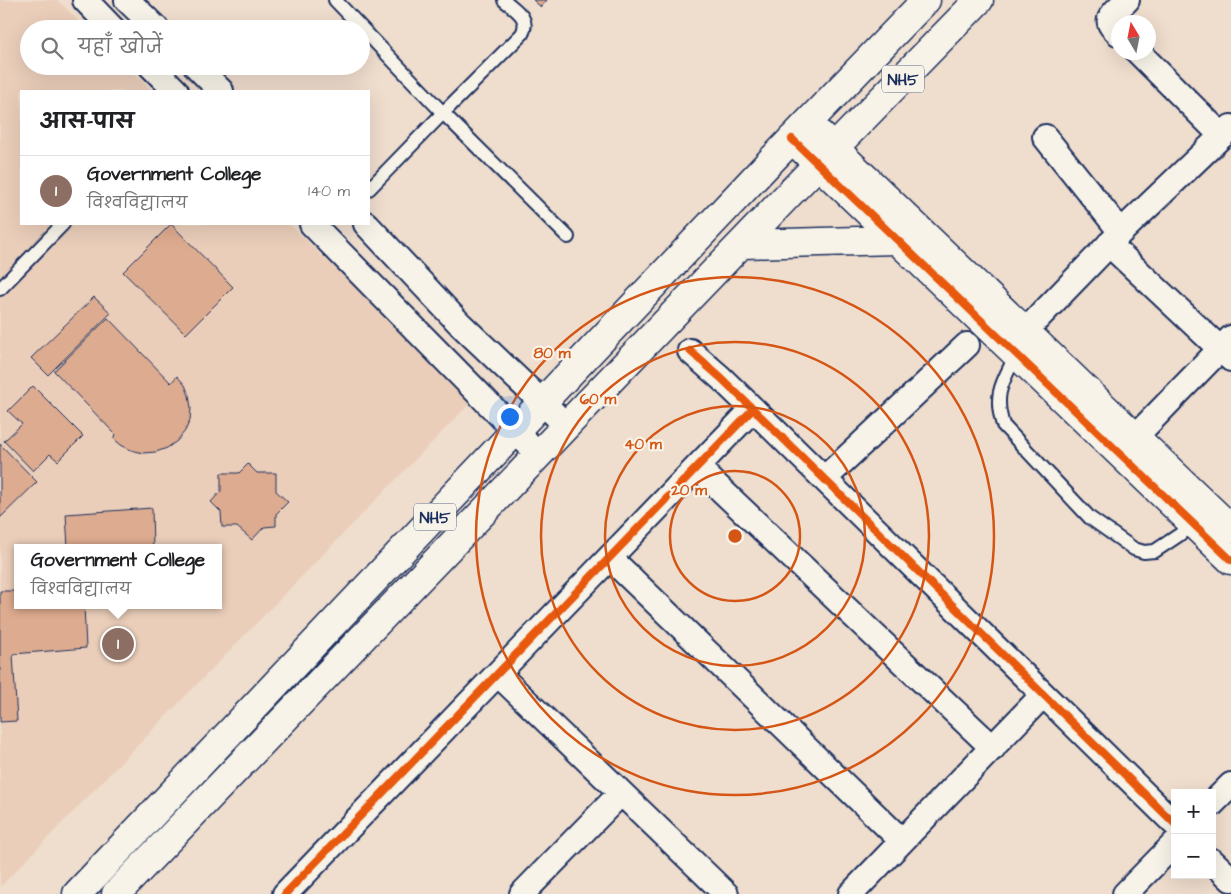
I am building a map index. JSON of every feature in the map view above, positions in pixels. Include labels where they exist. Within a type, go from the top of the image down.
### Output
[{"type":"main road","name":"NH5","points":[[77,894],[542,402],[926,0]]},
{"type":"main road","name":"NH5","points":[[116,894],[979,0]]},
{"type":"main road","points":[[800,131],[826,157],[1135,437],[1231,529]]},
{"type":"main road","points":[[826,157],[896,240],[1231,560]]},
{"type":"main road","points":[[742,244],[896,240]]},
{"type":"street","points":[[85,0],[104,20]]},
{"type":"street","points":[[127,0],[148,20]]},
{"type":"street","points":[[1112,15],[1127,0]]},
{"type":"street","points":[[1036,320],[1115,238],[1226,131],[1147,60]]},
{"type":"street","points":[[160,75],[175,90]]},
{"type":"street","points":[[1045,137],[1115,238],[1228,349],[1135,437]]},
{"type":"street","points":[[367,225],[460,324],[567,426]]},
{"type":"street","points":[[323,227],[539,455]]},
{"type":"street","points":[[824,479],[966,345]]},
{"type":"street","points":[[690,351],[753,409],[1171,820]]},
{"type":"street","points":[[285,894],[753,409]]},
{"type":"street","points":[[698,467],[993,748]]},
{"type":"street","points":[[610,558],[902,841]]},
{"type":"street","points":[[498,674],[726,894]]},
{"type":"street","points":[[851,894],[1043,695]]},
{"type":"street","points":[[1216,800],[1231,785]]},
{"type":"street","points":[[522,894],[621,793]]},
{"type":"street","points":[[1125,894],[1171,847]]},
{"type":"street","points":[[1216,865],[1231,879]]},
{"type":"lane","points":[[335,0],[354,20]]},
{"type":"lane","points":[[370,188],[522,34],[525,29],[524,18],[504,0]]},
{"type":"lane","points":[[370,37],[443,113],[568,237]]},
{"type":"lane","points":[[0,289],[62,225]]},
{"type":"lane","points":[[1016,355],[998,396],[999,412],[1003,425],[1090,518],[1134,549],[1144,552],[1154,551],[1194,525]]},
{"type":"shaded area","points":[[0,0],[57,0],[78,20],[20,20],[20,75],[135,75],[151,90],[20,90],[20,225],[290,225],[473,400],[0,887]]},
{"type":"building","points":[[533,0],[547,0],[541,7]]},
{"type":"building","points":[[172,225],[233,287],[186,334],[123,272]]},
{"type":"building","points":[[94,297],[111,313],[48,375],[31,358]]},
{"type":"building","points":[[108,318],[171,383],[177,376],[185,385],[191,408],[190,420],[185,431],[177,441],[167,448],[156,452],[143,453],[121,445],[113,438],[116,435],[54,371]]},
{"type":"building","points":[[33,386],[83,436],[58,461],[50,454],[33,471],[4,441],[22,424],[8,411]]},
{"type":"building","points":[[0,444],[37,482],[0,518]]},
{"type":"building","points":[[248,464],[257,473],[276,473],[276,491],[288,502],[276,514],[276,526],[264,527],[252,540],[237,527],[222,527],[221,512],[211,502],[221,491],[221,473],[239,473]]},
{"type":"building","points":[[152,508],[153,544],[68,544],[66,514]]},
{"type":"building","points":[[0,591],[14,591],[14,609],[84,609],[86,648],[13,654],[17,721],[0,722]]},
{"type":"cycle path","points":[[792,139],[1231,560]]},
{"type":"cycle path","points":[[690,351],[753,409],[1171,820]]},
{"type":"cycle path","points":[[285,894],[753,409]]},
{"type":"place","name":"Government College","points":[[118,644]]}]
